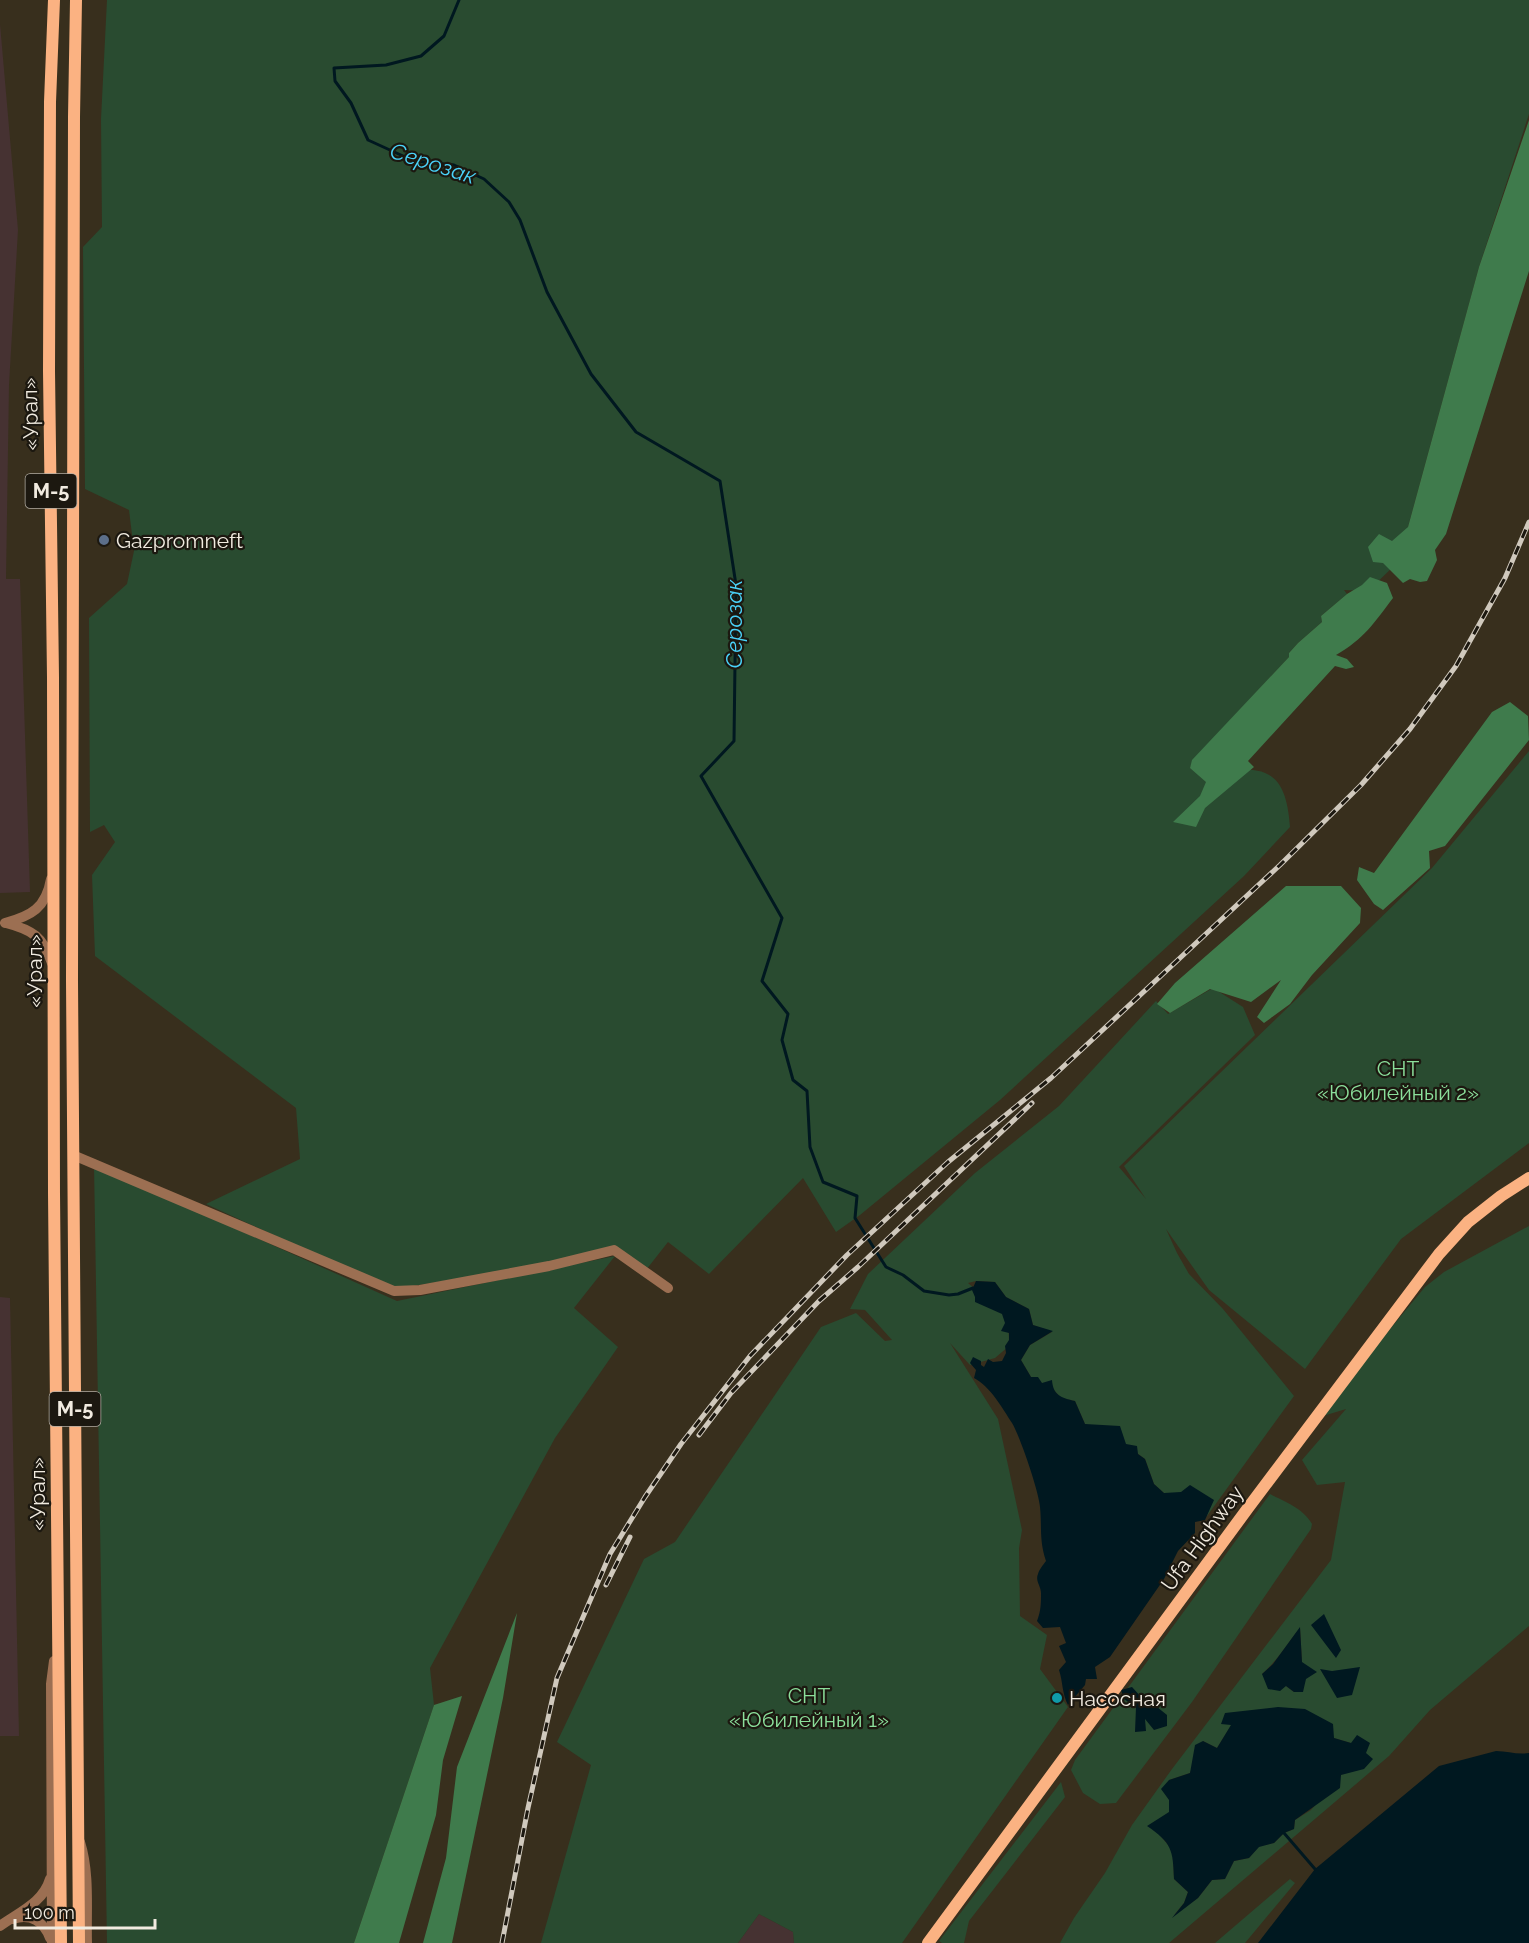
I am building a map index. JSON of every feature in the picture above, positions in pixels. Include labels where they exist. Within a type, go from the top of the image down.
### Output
[{"type":"main road","name":"«Урал»","points":[[54,0],[50,102],[49,249],[57,1638],[61,1943]]},
{"type":"main road","name":"«Урал»","points":[[76,0],[72,494],[72,1155],[79,1943]]},
{"type":"main road","name":"Ufa Highway","points":[[928,1943],[1248,1508],[1439,1254],[1468,1222],[1529,1178]]},
{"type":"street","points":[[2,923],[23,918],[34,912],[43,902],[49,887],[54,861]]},
{"type":"street","points":[[2,923],[23,927],[38,936],[47,948],[54,968]]},
{"type":"street","points":[[72,1155],[394,1291],[420,1290],[549,1266],[614,1250],[668,1288]]},
{"type":"street","points":[[52,1943],[51,1684],[57,1638]]},
{"type":"street","points":[[78,1836],[85,1858],[87,1943]]},
{"type":"street","points":[[0,1926],[42,1896],[50,1878],[52,1858]]},
{"type":"street","points":[[0,1926],[18,1917],[32,1918],[45,1927],[52,1943]]},
{"type":"shaded area","points":[[0,24],[18,230],[9,385],[6,579],[20,579],[30,892],[0,893]]},
{"type":"shaded area","points":[[0,1297],[10,1298],[19,1736],[0,1736]]},
{"type":"shaded area","points":[[759,1914],[793,1932],[794,1943],[738,1943]]},
{"type":"green space","points":[[107,0],[1529,0],[1529,114],[1479,267],[1408,527],[1394,566],[1368,591],[1344,590],[1347,594],[1321,616],[1322,622],[1298,643],[1289,653],[1290,656],[1193,760],[1190,768],[1244,769],[1270,776],[1280,786],[1286,802],[1290,827],[1244,876],[1000,1100],[860,1215],[836,1232],[803,1178],[709,1274],[668,1242],[646,1270],[621,1253],[400,1288],[385,1286],[206,1204],[300,1159],[296,1108],[95,956],[92,875],[115,842],[104,825],[90,832],[89,618],[127,584],[134,551],[129,510],[85,489],[83,247],[102,227],[101,119]]},
{"type":"green space","points":[[1529,120],[1529,271],[1446,534],[1435,550],[1437,560],[1427,581],[1420,582],[1410,579],[1403,583],[1383,563],[1373,562],[1368,547],[1379,534],[1392,541],[1408,527],[1479,267]]},
{"type":"green space","points":[[1370,577],[1387,583],[1393,598],[1361,637],[1336,655],[1347,659],[1354,667],[1346,669],[1335,666],[1248,761],[1254,767],[1205,808],[1196,827],[1173,822],[1200,796],[1206,782],[1190,768],[1192,760],[1289,657],[1289,653],[1298,643],[1322,622],[1321,616]]},
{"type":"green space","points":[[1510,702],[1528,716],[1529,740],[1445,846],[1429,851],[1430,868],[1383,910],[1374,904],[1357,880],[1359,867],[1374,873],[1492,712]]},
{"type":"green space","points":[[1529,751],[1529,1143],[1401,1239],[1305,1369],[1209,1290],[1166,1229],[1189,1274],[1223,1309],[1294,1396],[1207,1516],[1164,1493],[1154,1484],[1145,1459],[1126,1445],[1085,1424],[1075,1401],[1061,1398],[1053,1389],[1031,1377],[1021,1360],[1030,1345],[1052,1332],[1033,1325],[1029,1309],[1006,1297],[995,1282],[968,1283],[994,1303],[1004,1314],[1009,1332],[1009,1346],[995,1358],[970,1365],[950,1343],[998,1419],[1022,1530],[1019,1548],[1020,1616],[1047,1635],[1040,1669],[1068,1707],[902,1943],[794,1943],[793,1932],[759,1914],[738,1943],[541,1943],[591,1765],[557,1742],[644,1559],[675,1542],[821,1327],[856,1313],[885,1341],[892,1340],[865,1310],[850,1309],[868,1274],[975,1173],[1059,1106],[1156,1001],[1168,1014],[1213,988],[1243,1007],[1255,1035],[1119,1167],[1146,1199],[1124,1166],[1432,868]]},
{"type":"green space","points":[[1286,886],[1341,886],[1361,908],[1360,923],[1312,975],[1290,1004],[1264,1023],[1257,1017],[1281,980],[1251,1002],[1210,989],[1170,1013],[1157,1004],[1175,983]]},
{"type":"green space","points":[[94,1165],[397,1301],[615,1256],[574,1308],[618,1347],[555,1438],[430,1668],[434,1705],[354,1943],[107,1943]]},
{"type":"green space","points":[[1529,1226],[1529,1626],[1430,1710],[1389,1756],[1169,1943],[1060,1943],[1105,1873],[1132,1825],[1331,1560],[1345,1482],[1317,1485],[1302,1460],[1346,1409],[1323,1416],[1361,1364],[1425,1287],[1444,1272]],"holes":[[[1300,1628],[1302,1662],[1294,1692],[1262,1674]],[[1232,1724],[1334,1738],[1351,1743],[1341,1775],[1311,1810],[1295,1820],[1294,1829],[1284,1833],[1274,1843],[1259,1846],[1249,1858],[1234,1861],[1225,1879],[1212,1880],[1198,1898],[1174,1915],[1184,1903],[1188,1892],[1174,1879],[1173,1851],[1159,1834],[1169,1812],[1169,1780],[1190,1773],[1203,1741],[1217,1748]]]},
{"type":"green space","points":[[1270,1494],[1304,1514],[1312,1524],[1311,1529],[1192,1702],[1116,1803],[1100,1804],[1083,1793],[1071,1770],[1075,1760]]},
{"type":"green space","points":[[517,1613],[503,1698],[452,1943],[423,1943],[446,1858],[457,1767]]},
{"type":"green space","points":[[462,1696],[443,1760],[436,1815],[399,1943],[354,1943],[434,1705]]},
{"type":"green space","points":[[1061,1782],[1065,1797],[969,1921],[964,1943],[939,1941]]},
{"type":"green space","points":[[1290,1879],[1295,1883],[1245,1943],[1215,1943]]},
{"type":"water","points":[[976,1281],[995,1282],[1006,1297],[1029,1309],[1033,1325],[1053,1331],[1030,1345],[1021,1360],[1031,1377],[1038,1377],[1042,1383],[1052,1380],[1054,1389],[1059,1395],[1075,1401],[1085,1424],[1120,1426],[1126,1444],[1137,1446],[1138,1454],[1145,1459],[1154,1484],[1164,1493],[1181,1492],[1190,1485],[1214,1500],[1205,1520],[1195,1522],[1195,1533],[1178,1551],[1164,1579],[1110,1657],[1095,1667],[1097,1679],[1086,1679],[1085,1685],[1068,1705],[1059,1670],[1066,1662],[1059,1646],[1066,1643],[1060,1627],[1043,1628],[1037,1621],[1041,1590],[1037,1577],[1046,1561],[1042,1547],[1040,1507],[1036,1489],[1012,1423],[991,1392],[974,1378],[976,1370],[970,1363],[973,1357],[981,1361],[984,1367],[988,1359],[993,1362],[1002,1361],[1006,1353],[1005,1346],[1009,1340],[1009,1333],[1001,1331],[1005,1323],[1002,1314],[975,1302],[972,1290]]},
{"type":"water","points":[[1324,1614],[1341,1650],[1336,1658],[1311,1625]]},
{"type":"water","points":[[1300,1627],[1302,1662],[1317,1672],[1306,1679],[1303,1692],[1294,1692],[1286,1686],[1280,1691],[1268,1689],[1262,1674],[1273,1664]]},
{"type":"water","points":[[1360,1667],[1352,1695],[1337,1698],[1320,1669],[1332,1671]]},
{"type":"water","points":[[1132,1687],[1142,1698],[1158,1696],[1157,1707],[1167,1715],[1167,1726],[1154,1730],[1145,1719],[1146,1731],[1135,1732],[1136,1707],[1124,1699],[1121,1690]]},
{"type":"water","points":[[1278,1707],[1305,1709],[1333,1724],[1334,1738],[1351,1743],[1357,1735],[1370,1743],[1366,1753],[1373,1759],[1364,1769],[1341,1775],[1340,1788],[1295,1820],[1294,1829],[1284,1833],[1274,1843],[1259,1847],[1249,1858],[1234,1861],[1225,1879],[1212,1880],[1198,1898],[1172,1918],[1184,1903],[1188,1892],[1174,1879],[1170,1848],[1162,1837],[1147,1826],[1169,1812],[1169,1800],[1161,1789],[1169,1780],[1190,1773],[1195,1745],[1203,1741],[1217,1748],[1231,1725],[1221,1724],[1225,1713]]},
{"type":"water","points":[[1496,1751],[1529,1753],[1529,1943],[1258,1943],[1315,1869],[1439,1766]]},
{"type":"waterway","name":"Серозак","points":[[459,0],[444,36],[421,56],[386,65],[334,68],[335,81],[351,103],[368,140],[414,161],[454,165],[484,179],[509,202],[520,220],[547,292],[591,374],[636,432],[720,481],[736,585],[734,741],[701,776],[782,918],[762,981],[788,1014],[782,1040],[793,1080],[807,1091],[810,1147],[823,1182],[857,1196],[855,1218],[886,1267],[903,1275],[924,1291],[949,1295],[973,1288]]},
{"type":"waterway","points":[[1284,1833],[1315,1869]]},
{"type":"railway","points":[[502,1943],[528,1808],[557,1678],[610,1554],[681,1444],[750,1356],[847,1255],[948,1162],[1051,1078],[1280,865],[1361,785],[1410,729],[1456,666],[1505,578],[1529,522]]},
{"type":"railway","points":[[699,1435],[731,1393],[819,1301],[1032,1103]]},
{"type":"railway","points":[[606,1585],[630,1537]]},
{"type":"place","name":"Gazpromneft","points":[[104,540]]},
{"type":"place","name":"Насосная","points":[[1057,1698]]},
{"type":"park label","name":"СНТ «Юбилейный 2»","points":[[1398,1080]]},
{"type":"park label","name":"СНТ «Юбилейный 1»","points":[[809,1707]]}]
